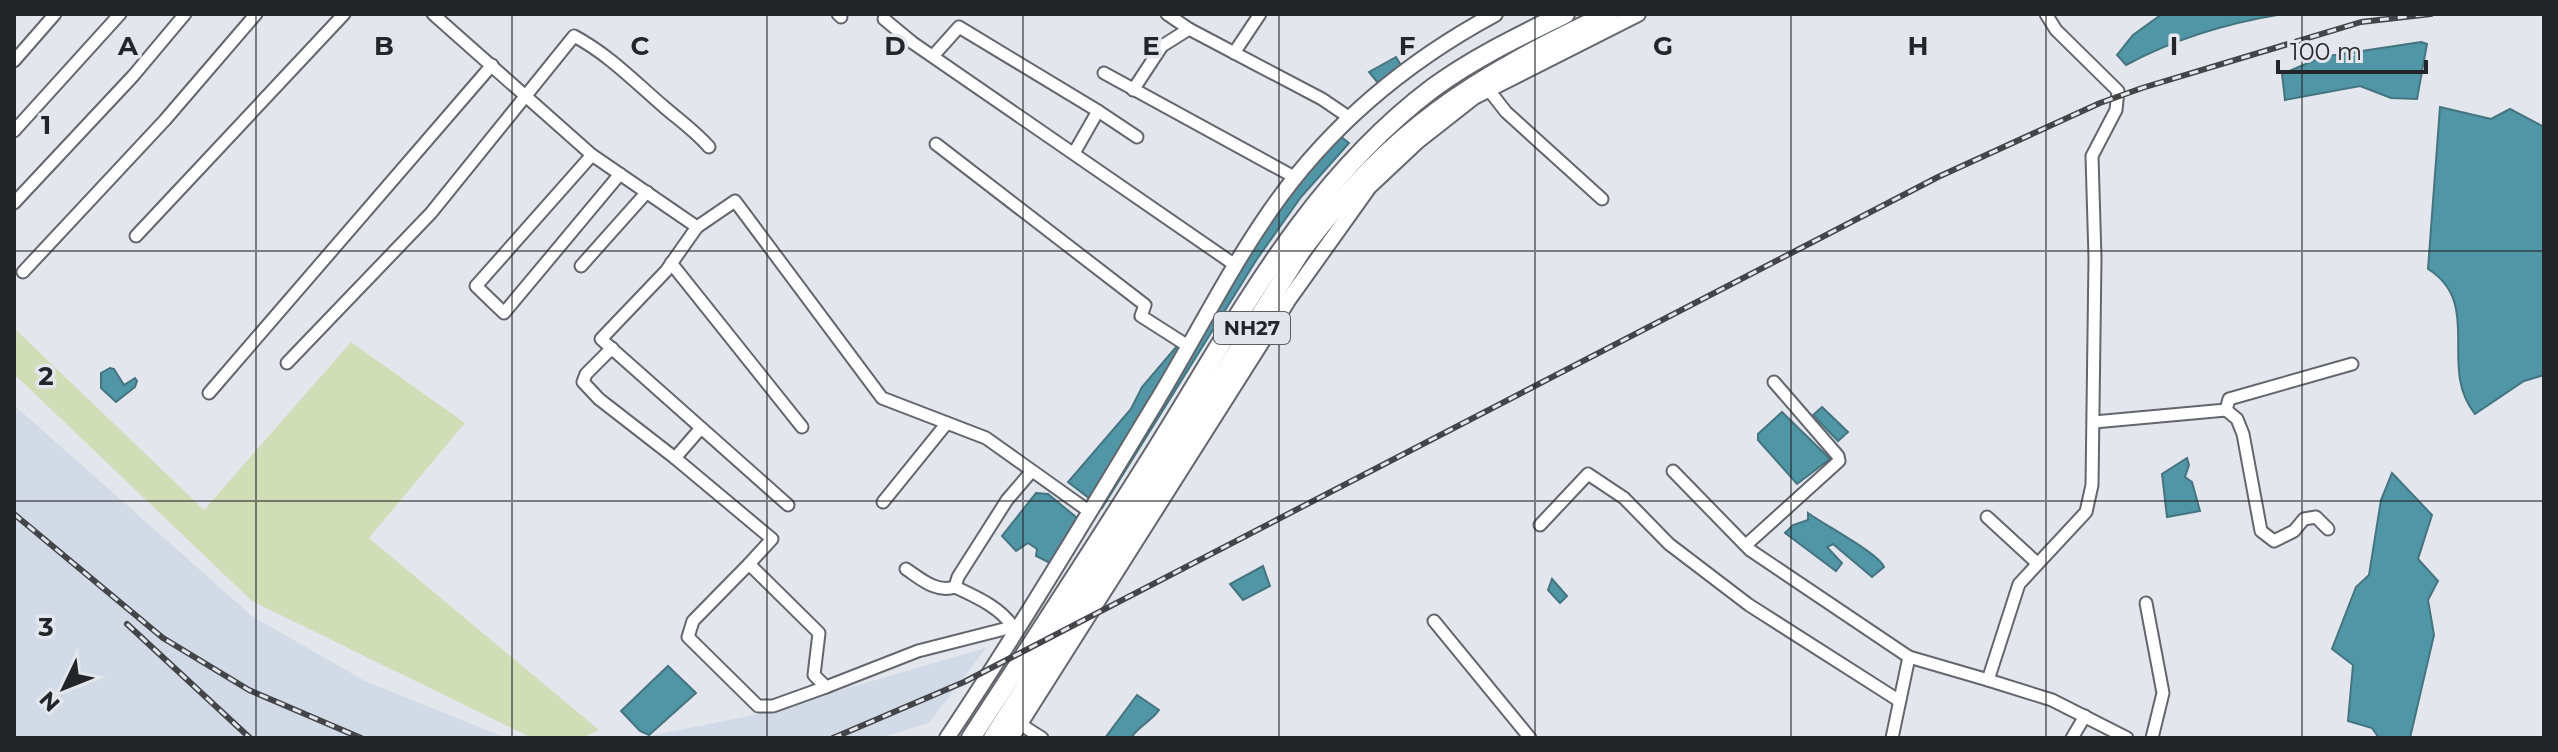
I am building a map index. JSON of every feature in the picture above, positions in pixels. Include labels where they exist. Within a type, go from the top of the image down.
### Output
[{"type":"highway","name":"NH27","points":[[971,738],[1108,528],[1259,281],[1313,206],[1375,138],[1434,88],[1498,48],[1565,14]]},
{"type":"highway","name":"NH27","points":[[993,738],[1294,262],[1334,207],[1398,141],[1447,101],[1535,49],[1609,14]]},
{"type":"street","points":[[14,61],[55,14]]},
{"type":"street","points":[[14,131],[120,14]]},
{"type":"street","points":[[14,203],[133,76],[185,14]]},
{"type":"street","points":[[23,272],[165,120],[256,14]]},
{"type":"street","points":[[136,236],[344,14]]},
{"type":"street","points":[[433,14],[525,94],[588,159],[617,178],[647,192],[697,227]]},
{"type":"street","points":[[1167,14],[1350,118]]},
{"type":"street","points":[[1234,53],[1260,14]]},
{"type":"street","points":[[947,738],[1090,512],[1235,265],[1296,178],[1350,118],[1418,60],[1495,14]]},
{"type":"street","points":[[1011,738],[1334,231],[1369,187],[1418,141],[1488,89],[1638,14]]},
{"type":"street","points":[[1988,680],[2019,584],[2086,512],[2092,485],[2092,156],[2112,119],[2118,91],[2056,30],[2046,14]]},
{"type":"street","points":[[884,19],[1235,265]]},
{"type":"street","points":[[933,56],[959,27],[1137,137]]},
{"type":"street","points":[[1133,90],[1162,46],[1189,29]]},
{"type":"street","points":[[287,363],[431,213],[574,36],[600,49],[666,109],[689,125],[709,147]]},
{"type":"street","points":[[209,393],[492,65]]},
{"type":"street","points":[[1104,73],[1296,178]]},
{"type":"street","points":[[1488,89],[1499,105],[1602,199]]},
{"type":"street","points":[[1074,153],[1098,111]]},
{"type":"street","points":[[936,144],[1145,305],[1141,316],[1188,346]]},
{"type":"street","points":[[588,159],[476,286],[504,313],[617,178]]},
{"type":"street","points":[[581,266],[647,192]]},
{"type":"street","points":[[788,505],[601,339],[671,263],[697,227],[735,201],[882,398],[986,438],[1090,512]]},
{"type":"street","points":[[671,263],[802,427]]},
{"type":"street","points":[[612,348],[586,374],[583,382],[599,399],[772,539],[693,621],[688,637],[758,706],[773,706],[918,651],[1016,626]]},
{"type":"street","points":[[2226,410],[2229,399],[2352,364]]},
{"type":"street","points":[[1746,545],[1839,461],[1838,456],[1774,382]]},
{"type":"street","points":[[2094,422],[2226,410],[2237,419],[2243,434],[2261,531],[2274,541],[2294,531],[2304,519],[2316,517],[2328,529]]},
{"type":"street","points":[[883,502],[947,423]]},
{"type":"street","points":[[675,458],[701,428]]},
{"type":"street","points":[[1673,471],[1746,545],[1808,591],[1909,657],[2052,700],[2127,738]]},
{"type":"street","points":[[955,587],[958,577],[1007,500],[1031,472]]},
{"type":"street","points":[[1540,525],[1588,474],[1624,498],[1669,544],[1749,605],[1898,700]]},
{"type":"street","points":[[1987,517],[2037,563]]},
{"type":"street","points":[[749,564],[819,633],[814,675],[826,687]]},
{"type":"street","points":[[906,569],[933,587],[944,591],[955,587],[980,599],[1016,626]]},
{"type":"street","points":[[2146,603],[2163,693],[2152,738]]},
{"type":"street","points":[[1434,621],[1530,738]]},
{"type":"street","points":[[1892,738],[1909,657]]},
{"type":"street","points":[[2072,738],[2085,716]]},
{"type":"street","points":[[1020,724],[1042,738]]},
{"type":"shaded area","points":[[14,405],[252,616],[365,681],[506,738],[14,738]]},
{"type":"shaded area","points":[[986,648],[929,723],[879,738],[640,738],[754,715]]},
{"type":"green space","points":[[14,328],[204,510],[351,342],[465,423],[369,538],[599,730],[582,738],[532,738],[252,601],[14,374]]},
{"type":"water","points":[[2162,14],[2283,14],[2202,33],[2126,65],[2117,55],[2133,35]]},
{"type":"water","points":[[2421,42],[2427,44],[2417,99],[2391,98],[2360,86],[2285,100],[2282,74],[2322,57]]},
{"type":"water","points":[[1396,57],[1402,67],[1382,88],[1369,72]]},
{"type":"water","points":[[2440,107],[2491,119],[2510,109],[2544,127],[2544,375],[2524,381],[2475,414],[2464,396],[2460,376],[2454,300],[2445,283],[2428,269]]},
{"type":"water","points":[[1334,131],[1349,143],[1301,197],[1257,259],[1102,508],[1068,482],[1131,409],[1142,387],[1206,312],[1214,286]]},
{"type":"water","points":[[114,369],[124,385],[135,378],[137,381],[135,387],[116,402],[101,388],[101,373]]},
{"type":"water","points":[[1822,407],[1848,432],[1838,441],[1813,415]]},
{"type":"water","points":[[1782,412],[1830,459],[1797,484],[1758,440],[1758,434]]},
{"type":"water","points":[[2187,458],[2189,465],[2185,477],[2192,482],[2200,511],[2167,517],[2162,474]]},
{"type":"water","points":[[2392,473],[2432,515],[2418,559],[2438,581],[2428,600],[2434,635],[2410,738],[2379,738],[2372,728],[2348,721],[2353,665],[2332,649],[2356,587],[2369,575],[2381,500]]},
{"type":"water","points":[[1036,493],[1048,494],[1082,522],[1050,563],[1036,556],[1037,549],[1028,543],[1016,551],[1002,536]]},
{"type":"water","points":[[1808,513],[1862,547],[1884,567],[1872,577],[1833,544],[1827,547],[1842,563],[1836,571],[1785,533],[1793,525],[1808,520]]},
{"type":"water","points":[[1263,566],[1270,586],[1243,600],[1230,584]]},
{"type":"water","points":[[1552,579],[1567,596],[1560,603],[1548,590]]},
{"type":"water","points":[[668,666],[696,693],[649,735],[640,731],[621,711]]},
{"type":"water","points":[[1137,695],[1159,710],[1131,738],[1105,738]]},
{"type":"railway","points":[[833,738],[964,682],[1938,177],[2100,103],[2361,22],[2431,14]]},
{"type":"railway","points":[[14,514],[163,638],[249,690],[361,738]]},
{"type":"railway","points":[[127,624],[250,738]]}]
